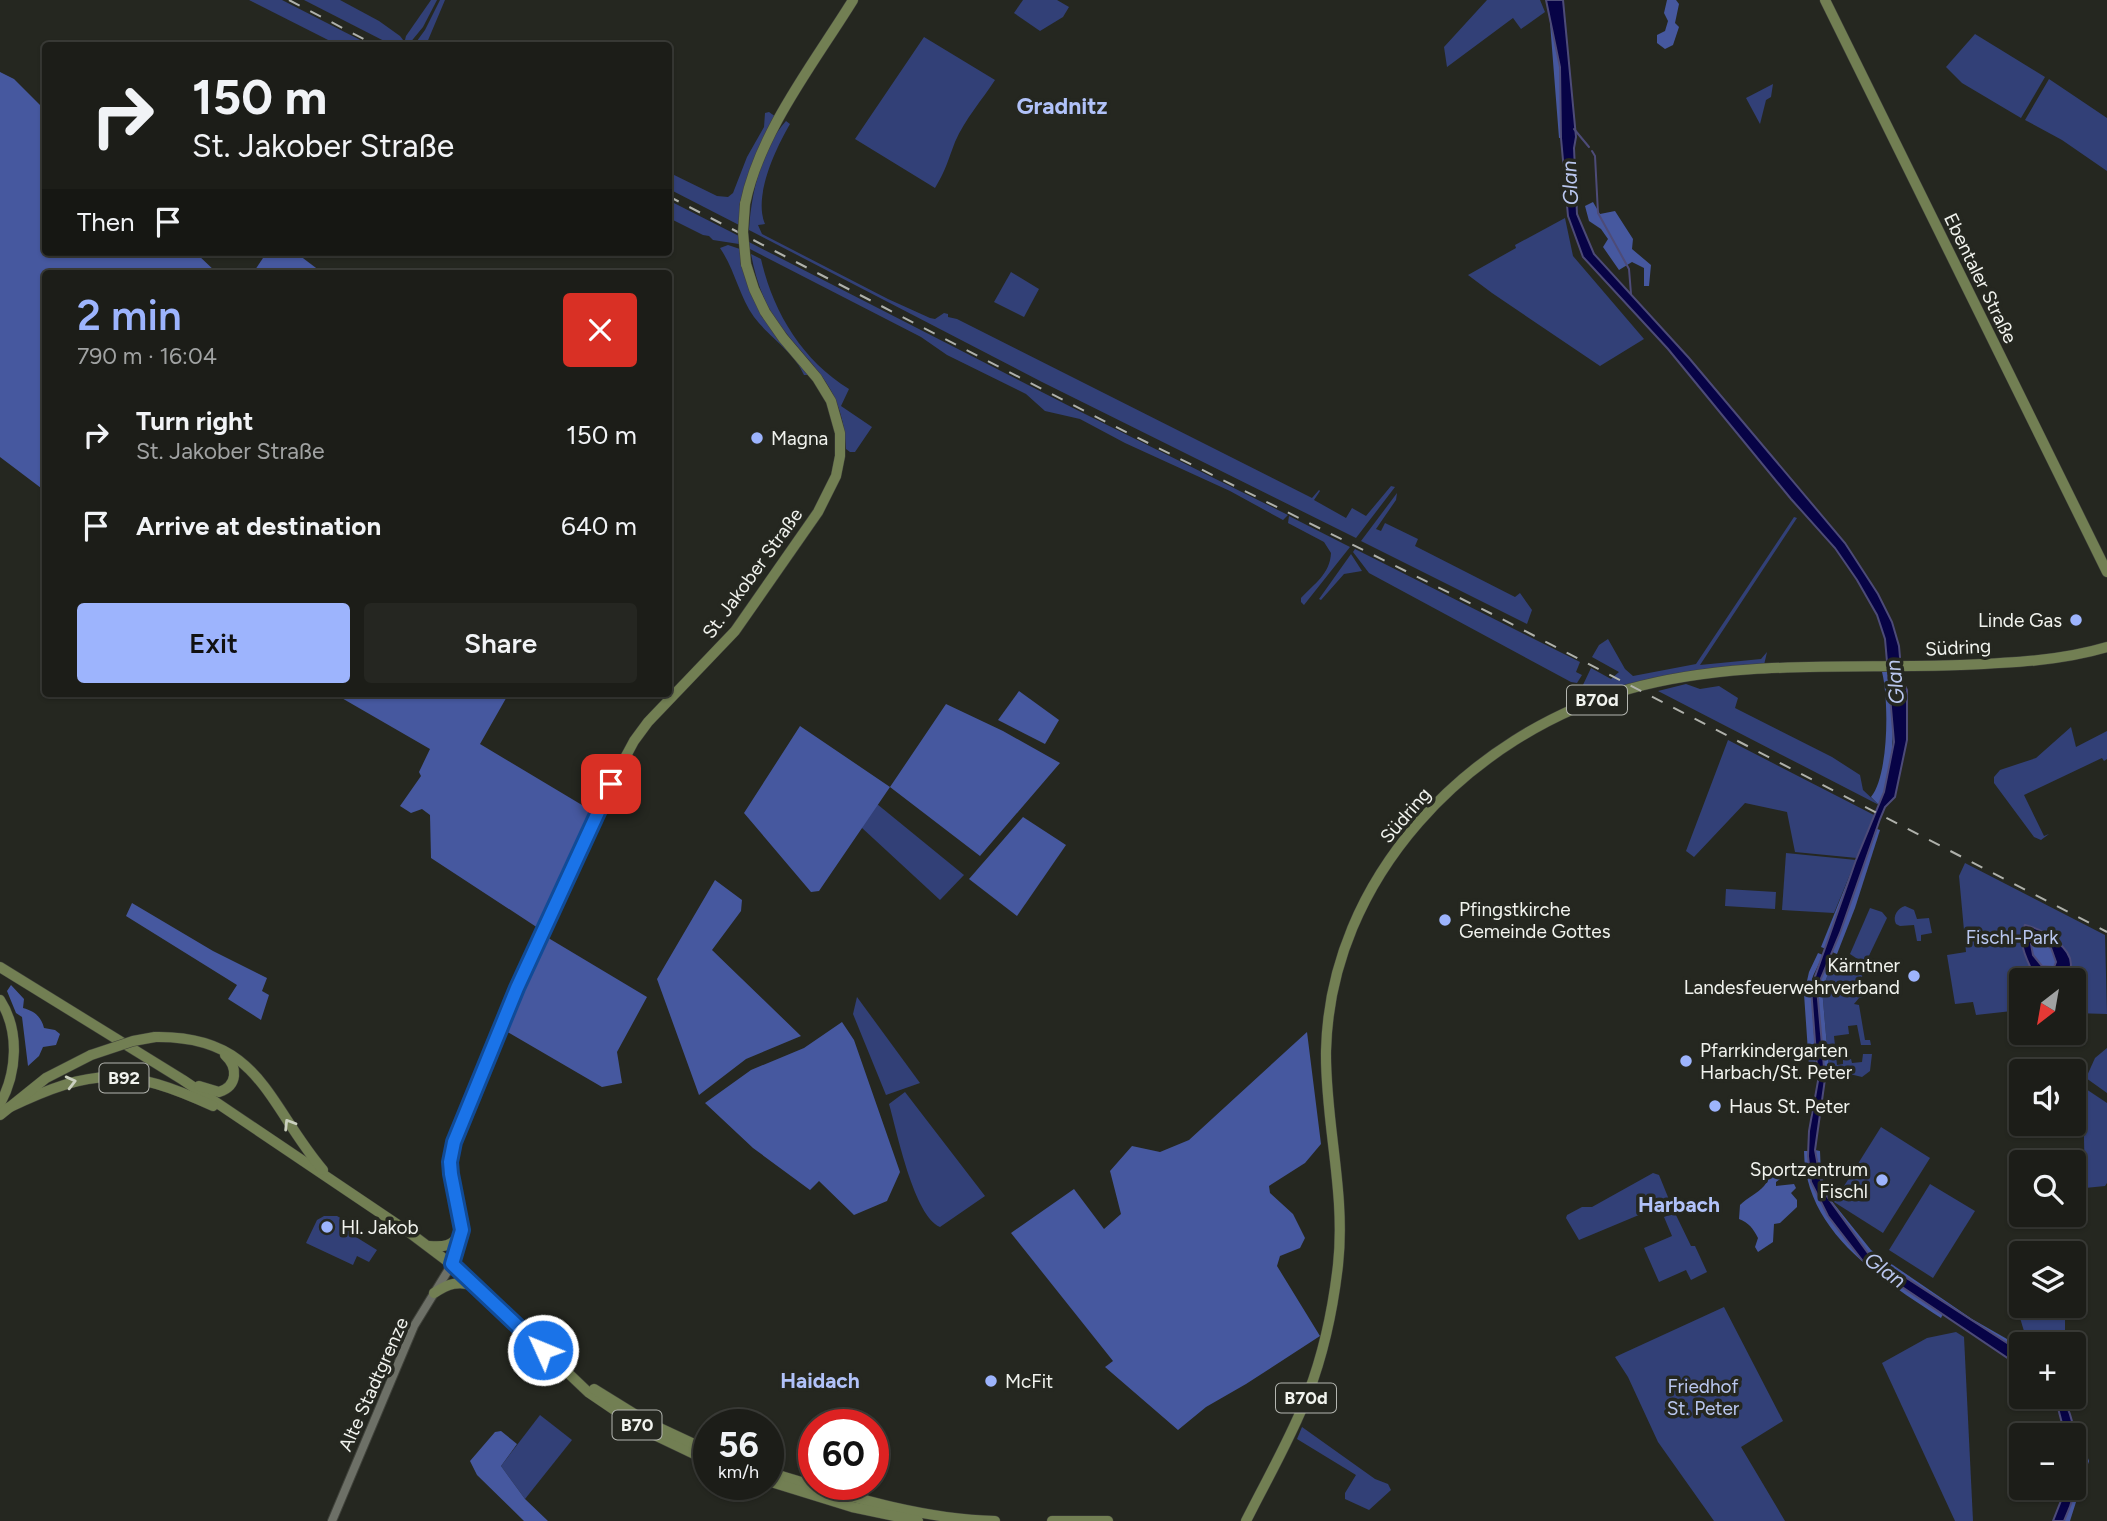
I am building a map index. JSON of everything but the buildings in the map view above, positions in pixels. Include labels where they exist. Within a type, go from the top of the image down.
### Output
[{"type":"main road","name":"St. Jakober Straße","points":[[452,1264],[462,1230],[451,1174],[450,1162],[454,1142],[517,988],[611,784],[634,741],[648,722],[722,646],[763,592],[827,498],[836,476],[840,457],[839,428],[829,396],[769,319],[754,289],[746,264],[743,232],[745,204],[753,173],[765,145],[853,0]]},
{"type":"main road","name":"Ebentaler Straße","points":[[1825,0],[2107,572]]},
{"type":"main road","name":"Südring","points":[[1251,1517],[1307,1396],[1329,1323],[1339,1259],[1337,1163],[1326,1054],[1333,986],[1349,932],[1377,878],[1398,847],[1438,802],[1487,759],[1541,725],[1593,701],[1648,684],[1726,672],[1989,664],[2051,659],[2107,647]]},
{"type":"main road","name":"B70","points":[[0,967],[183,1080],[427,1245],[478,1287],[605,1404],[666,1442],[693,1452]]},
{"type":"main road","points":[[0,1000],[10,1027],[14,1055],[3,1109]]},
{"type":"main road","name":"B92","points":[[3,1109],[46,1078],[91,1055],[155,1037],[190,1039],[218,1047],[256,1073],[300,1142],[330,1179]]},
{"type":"main road","points":[[183,1080],[211,1091],[219,1092],[230,1086],[233,1081],[232,1061],[218,1047]]},
{"type":"main road","name":"B92","points":[[3,1109],[64,1083],[95,1077],[134,1078],[172,1087],[237,1118]]},
{"type":"main road","points":[[427,1245],[447,1246],[457,1239],[462,1230]]},
{"type":"main road","points":[[434,1293],[458,1282],[478,1287]]},
{"type":"main road","name":"B70","points":[[575,1379],[693,1447]]},
{"type":"main road","points":[[666,1442],[678,1437]]},
{"type":"main road","points":[[847,1500],[918,1521]]},
{"type":"main road","points":[[883,1510],[995,1521]]},
{"type":"main road","points":[[1239,1521],[1251,1517]]},
{"type":"main road","points":[[1052,1521],[1108,1521]]},
{"type":"street","name":"Alte Stadtgrenze","points":[[332,1521],[395,1368],[417,1321],[452,1264]]},
{"type":"green space","points":[[249,0],[282,0],[364,42],[332,42]]},
{"type":"green space","points":[[304,0],[340,0],[379,21],[405,42],[386,42]]},
{"type":"green space","points":[[431,0],[437,0],[423,27],[411,42],[405,40]]},
{"type":"green space","points":[[440,0],[445,0],[427,42],[416,42]]},
{"type":"green space","points":[[1023,0],[1057,0],[1069,7],[1063,17],[1040,31],[1014,13]]},
{"type":"green space","points":[[1487,0],[1540,0],[1545,12],[1521,29],[1513,18],[1447,67],[1444,47]]},
{"type":"green space","points":[[1975,34],[2045,77],[2021,118],[1962,83],[1946,67]]},
{"type":"green space","points":[[924,37],[995,80],[959,134],[935,188],[855,139]]},
{"type":"green space","points":[[2049,79],[2107,118],[2107,171],[2062,140],[2025,120]]},
{"type":"green space","points":[[1773,84],[1771,97],[1766,100],[1760,124],[1746,98]]},
{"type":"green space","points":[[769,112],[776,117],[739,225],[672,191],[672,174],[717,196],[728,197],[733,193],[747,157],[764,127],[765,113]]},
{"type":"green space","points":[[786,121],[790,124],[778,146],[764,186],[762,213],[765,224],[758,225],[762,234],[930,318],[948,314],[948,317],[957,319],[1312,498],[1319,490],[1314,500],[1346,518],[1352,508],[1366,516],[1391,486],[1395,487],[1356,538],[1042,382],[749,230],[759,172],[770,145]]},
{"type":"green space","points":[[672,202],[739,236],[739,244],[713,240],[672,220]]},
{"type":"green space","points":[[1565,218],[1573,256],[1644,339],[1600,366],[1468,275]]},
{"type":"green space","points":[[749,242],[1288,515],[1283,520],[1230,491],[1125,443],[1080,419],[1045,411],[1026,394],[947,355],[921,337],[750,249]]},
{"type":"green space","points":[[728,245],[740,249],[746,276],[809,375],[804,375],[794,359],[749,309],[720,248]]},
{"type":"green space","points":[[751,254],[761,259],[773,298],[792,333],[817,364],[849,389],[841,406],[872,427],[855,452],[846,449],[838,406],[831,390],[769,308],[754,270]]},
{"type":"green space","points":[[1011,272],[1039,289],[1024,317],[994,302]]},
{"type":"green space","points":[[1397,493],[1396,500],[1376,529],[1381,531],[1385,523],[1418,539],[1415,546],[1515,597],[1520,593],[1532,610],[1527,624],[1361,541]]},
{"type":"green space","points":[[1289,516],[1350,547],[1304,605],[1301,598],[1328,567],[1331,553],[1324,542],[1288,523]]},
{"type":"green space","points":[[1794,517],[1797,518],[1700,665],[1761,659],[1767,652],[1764,665],[1622,687],[1597,696],[1582,687],[1591,668],[1611,679],[1619,672],[1592,657],[1599,645],[1608,639],[1625,669],[1633,676],[1696,664]]},
{"type":"green space","points":[[1355,549],[1580,662],[1576,672],[1582,675],[1577,683],[1571,682],[1369,573],[1353,552]]},
{"type":"green space","points":[[1351,554],[1362,571],[1344,574],[1321,600],[1319,599]]},
{"type":"green space","points":[[1686,684],[1700,689],[1719,686],[1738,698],[1735,708],[1832,757],[1860,775],[1863,790],[1879,805],[1658,691]]},
{"type":"green space","points":[[2071,727],[2076,747],[2107,731],[2107,759],[2104,761],[2102,758],[2024,795],[2044,836],[2049,834],[2041,840],[2034,837],[1994,783],[1994,777],[2000,770],[2036,758]]},
{"type":"green space","points":[[1728,740],[1874,815],[1857,858],[1795,852],[1787,812],[1745,803],[1694,857],[1686,851]]},
{"type":"green space","points":[[877,804],[964,875],[940,900],[861,827]]},
{"type":"green space","points":[[1786,853],[1856,860],[1834,913],[1782,910]]},
{"type":"green space","name":"Fischl-Park","points":[[1965,863],[2105,935],[2107,1014],[2086,1013],[2086,968],[2009,968],[2009,1011],[1976,1015],[1973,1002],[1955,1004],[1947,955],[1966,952],[1959,876]]},
{"type":"green space","points":[[1726,889],[1776,892],[1775,909],[1725,906]]},
{"type":"green space","points":[[1905,906],[1914,910],[1917,919],[1929,918],[1932,933],[1921,935],[1921,941],[1917,941],[1914,925],[1896,924],[1896,913]]},
{"type":"green space","points":[[1870,908],[1882,912],[1887,918],[1865,964],[1850,954]]},
{"type":"green space","points":[[1834,960],[1862,973],[1863,997],[1854,1004],[1859,1005],[1865,1040],[1870,1040],[1871,1045],[1861,1045],[1857,1025],[1848,1026],[1849,1034],[1834,1036],[1837,1065],[1843,1064],[1843,1060],[1851,1059],[1852,1063],[1862,1062],[1863,1054],[1872,1054],[1870,1071],[1862,1077],[1829,1069],[1822,989]]},
{"type":"green space","points":[[857,997],[920,1083],[886,1095],[853,1014]]},
{"type":"green space","points":[[2107,1048],[2107,1093],[2086,1078],[2095,1058]]},
{"type":"green space","points":[[2086,1089],[2107,1103],[2105,1186],[2086,1188]]},
{"type":"green space","points":[[905,1092],[985,1196],[940,1227],[931,1220],[915,1191],[889,1104]]},
{"type":"green space","name":"Sportzentrum Fischl","points":[[1881,1127],[1930,1158],[1883,1233],[1834,1202]]},
{"type":"green space","points":[[1653,1173],[1659,1175],[1670,1202],[1579,1240],[1566,1218],[1567,1215],[1582,1207],[1592,1207]]},
{"type":"green space","points":[[1930,1184],[1975,1211],[1933,1278],[1889,1250]]},
{"type":"green space","points":[[1675,1213],[1707,1272],[1691,1280],[1686,1270],[1659,1282],[1644,1248],[1672,1236],[1664,1217]]},
{"type":"green space","points":[[324,1216],[337,1216],[359,1229],[356,1237],[377,1250],[369,1262],[357,1256],[353,1265],[306,1243],[317,1220]]},
{"type":"green space","name":"Friedhof St. Peter","points":[[1724,1307],[1783,1421],[1741,1447],[1785,1521],[1714,1521],[1658,1442],[1628,1377],[1615,1357]]},
{"type":"green space","points":[[2020,1318],[2065,1318],[2065,1332],[2024,1332]]},
{"type":"green space","points":[[1956,1332],[1964,1337],[1973,1521],[1955,1521],[1882,1363],[1927,1338]]},
{"type":"green space","points":[[540,1415],[572,1440],[525,1499],[501,1466]]},
{"type":"green space","points":[[1302,1427],[1375,1479],[1388,1484],[1391,1490],[1369,1510],[1345,1499],[1345,1493],[1356,1475],[1297,1439]]},
{"type":"shaded area","points":[[1546,0],[1563,0],[1576,137],[1559,138]]},
{"type":"shaded area","points":[[1667,0],[1676,0],[1679,4],[1675,23],[1679,27],[1673,45],[1665,49],[1657,43],[1657,35],[1665,31],[1668,21],[1664,13]]},
{"type":"shaded area","points":[[0,72],[14,79],[42,107],[42,256],[199,256],[214,270],[42,270],[42,489],[0,457]]},
{"type":"shaded area","points":[[1593,202],[1600,214],[1615,211],[1633,239],[1632,249],[1651,265],[1649,286],[1644,286],[1644,268],[1632,262],[1619,270],[1603,247],[1608,239],[1601,229],[1589,221],[1585,206]]},
{"type":"shaded area","points":[[264,256],[300,256],[319,270],[255,270]]},
{"type":"shaded area","points":[[1882,672],[1889,672],[1893,740],[1889,773],[1879,805],[1871,797],[1881,772],[1886,736],[1886,700]]},
{"type":"shaded area","points":[[1019,691],[1059,720],[1045,744],[998,720]]},
{"type":"shaded area","points":[[340,697],[507,697],[480,744],[592,811],[538,928],[431,858],[430,815],[422,809],[411,813],[400,806],[421,776],[419,772],[430,749]]},
{"type":"shaded area","points":[[946,704],[1003,731],[1060,763],[980,856],[890,787]]},
{"type":"shaded area","points":[[800,726],[890,787],[819,891],[811,892],[744,813]]},
{"type":"shaded area","points":[[1023,817],[1066,845],[1017,916],[969,879]]},
{"type":"shaded area","points":[[1877,829],[1880,830],[1837,954],[1832,952]]},
{"type":"shaded area","points":[[1856,860],[1826,949],[1821,947]]},
{"type":"shaded area","points":[[715,880],[742,900],[741,911],[712,950],[801,1036],[746,1059],[699,1095],[657,979]]},
{"type":"shaded area","points":[[132,903],[213,951],[267,978],[262,991],[269,995],[261,1020],[228,999],[237,985],[126,916]]},
{"type":"shaded area","points":[[545,936],[647,997],[617,1052],[622,1083],[602,1087],[504,1030]]},
{"type":"shaded area","points":[[2036,940],[2051,948],[2056,962],[2054,968],[2042,966],[2033,955],[2031,944]]},
{"type":"shaded area","points":[[1818,953],[1823,955],[1813,976],[1811,988],[1816,1067],[1809,1066],[1804,994],[1809,972]]},
{"type":"shaded area","points":[[1829,958],[1834,960],[1822,989],[1829,1069],[1823,1068],[1817,988]]},
{"type":"shaded area","points":[[11,985],[24,999],[23,1008],[36,1015],[44,1028],[60,1034],[56,1045],[43,1047],[39,1056],[28,1066],[22,1017],[16,1013],[7,991]]},
{"type":"shaded area","points":[[842,1022],[854,1040],[900,1172],[887,1201],[854,1215],[819,1181],[810,1190],[753,1148],[705,1103],[751,1070],[804,1048]]},
{"type":"shaded area","points":[[1307,1032],[1321,1144],[1305,1163],[1269,1186],[1270,1193],[1293,1214],[1305,1238],[1300,1248],[1280,1256],[1277,1266],[1320,1336],[1206,1407],[1178,1430],[1105,1367],[1113,1361],[1011,1233],[1074,1189],[1104,1229],[1121,1214],[1110,1171],[1132,1146],[1160,1152],[1189,1140]]},
{"type":"shaded area","points":[[1815,1150],[1820,1151],[1821,1174]]},
{"type":"shaded area","points":[[1804,1151],[1808,1151],[1811,1182],[1828,1216],[1862,1260],[1943,1314],[1941,1318],[1871,1269],[1850,1250],[1832,1229],[1817,1206],[1808,1180]]},
{"type":"shaded area","points":[[1780,1169],[1785,1175],[1776,1182],[1776,1186],[1794,1184],[1796,1188],[1791,1193],[1797,1200],[1797,1207],[1780,1223],[1774,1224],[1773,1242],[1758,1252],[1755,1247],[1758,1238],[1756,1234],[1748,1224],[1739,1219],[1740,1205],[1762,1189]]},
{"type":"shaded area","points":[[1821,1176],[1830,1199],[1871,1250],[1972,1319],[2009,1340],[2009,1344],[1868,1253],[1826,1195]]},
{"type":"shaded area","points":[[501,1431],[517,1444],[501,1466],[525,1499],[548,1521],[524,1521],[477,1475],[470,1461],[495,1432]]},
{"type":"shaded area","points":[[2072,1500],[2077,1500],[2070,1521],[2064,1521]]},
{"type":"water","name":"Glan","points":[[1546,0],[1563,0],[1576,137],[1574,148],[1577,214],[1594,254],[1689,358],[1845,543],[1878,594],[1892,622],[1899,646],[1902,680],[1907,690],[1907,740],[1895,797],[1885,807],[1880,819],[1840,933],[1817,988],[1825,1079],[1815,1150],[1826,1195],[1868,1253],[2009,1344],[2009,1359],[1862,1260],[1828,1216],[1811,1182],[1809,1131],[1818,1081],[1811,988],[1856,860],[1884,792],[1894,742],[1885,639],[1877,615],[1835,548],[1791,499],[1668,349],[1583,257],[1568,216],[1561,138],[1560,67]]},
{"type":"water","points":[[2025,925],[2040,931],[2063,948],[2071,962],[2070,968],[2031,968],[2024,952],[2022,938]],"holes":[[[2035,940],[2051,948],[2056,962],[2054,967],[2042,966],[2033,955],[2031,944]]]},
{"type":"water","points":[[2058,1409],[2068,1409],[2072,1423],[2062,1423]]},
{"type":"water","points":[[2061,1500],[2072,1500],[2064,1521],[2053,1521]]},
{"type":"waterway","points":[[1574,129],[1589,147]]},
{"type":"waterway","points":[[1592,151],[1595,156],[1598,213],[1629,269],[1631,294]]},
{"type":"railway","points":[[289,0],[369,42]]},
{"type":"railway","points":[[672,198],[1112,425],[1496,616],[2107,932]]},
{"type":"place","name":"Magna","points":[[757,438]]},
{"type":"place","name":"Linde Gas","points":[[2076,620]]},
{"type":"place","name":"Pfingstkirche Gemeinde Gottes","points":[[1445,920]]},
{"type":"place","name":"Kärntner Landesfeuerwehrverband","points":[[1914,976]]},
{"type":"place","name":"Pfarrkindergarten Harbach/St. Peter","points":[[1686,1061]]},
{"type":"place","name":"Haus St. Peter","points":[[1715,1106]]},
{"type":"place","name":"Sportzentrum Fischl","points":[[1882,1180]]},
{"type":"place","name":"Hl. Jakob","points":[[327,1227]]},
{"type":"place","name":"McFit","points":[[991,1381]]},
{"type":"district","name":"Gradnitz","points":[[1062,106]]},
{"type":"district","name":"Harbach","points":[[1679,1205]]},
{"type":"district","name":"Haidach","points":[[820,1381]]},
{"type":"route","points":[[543,1350],[452,1264],[462,1230],[450,1162],[457,1131],[496,1036],[611,784]]}]
